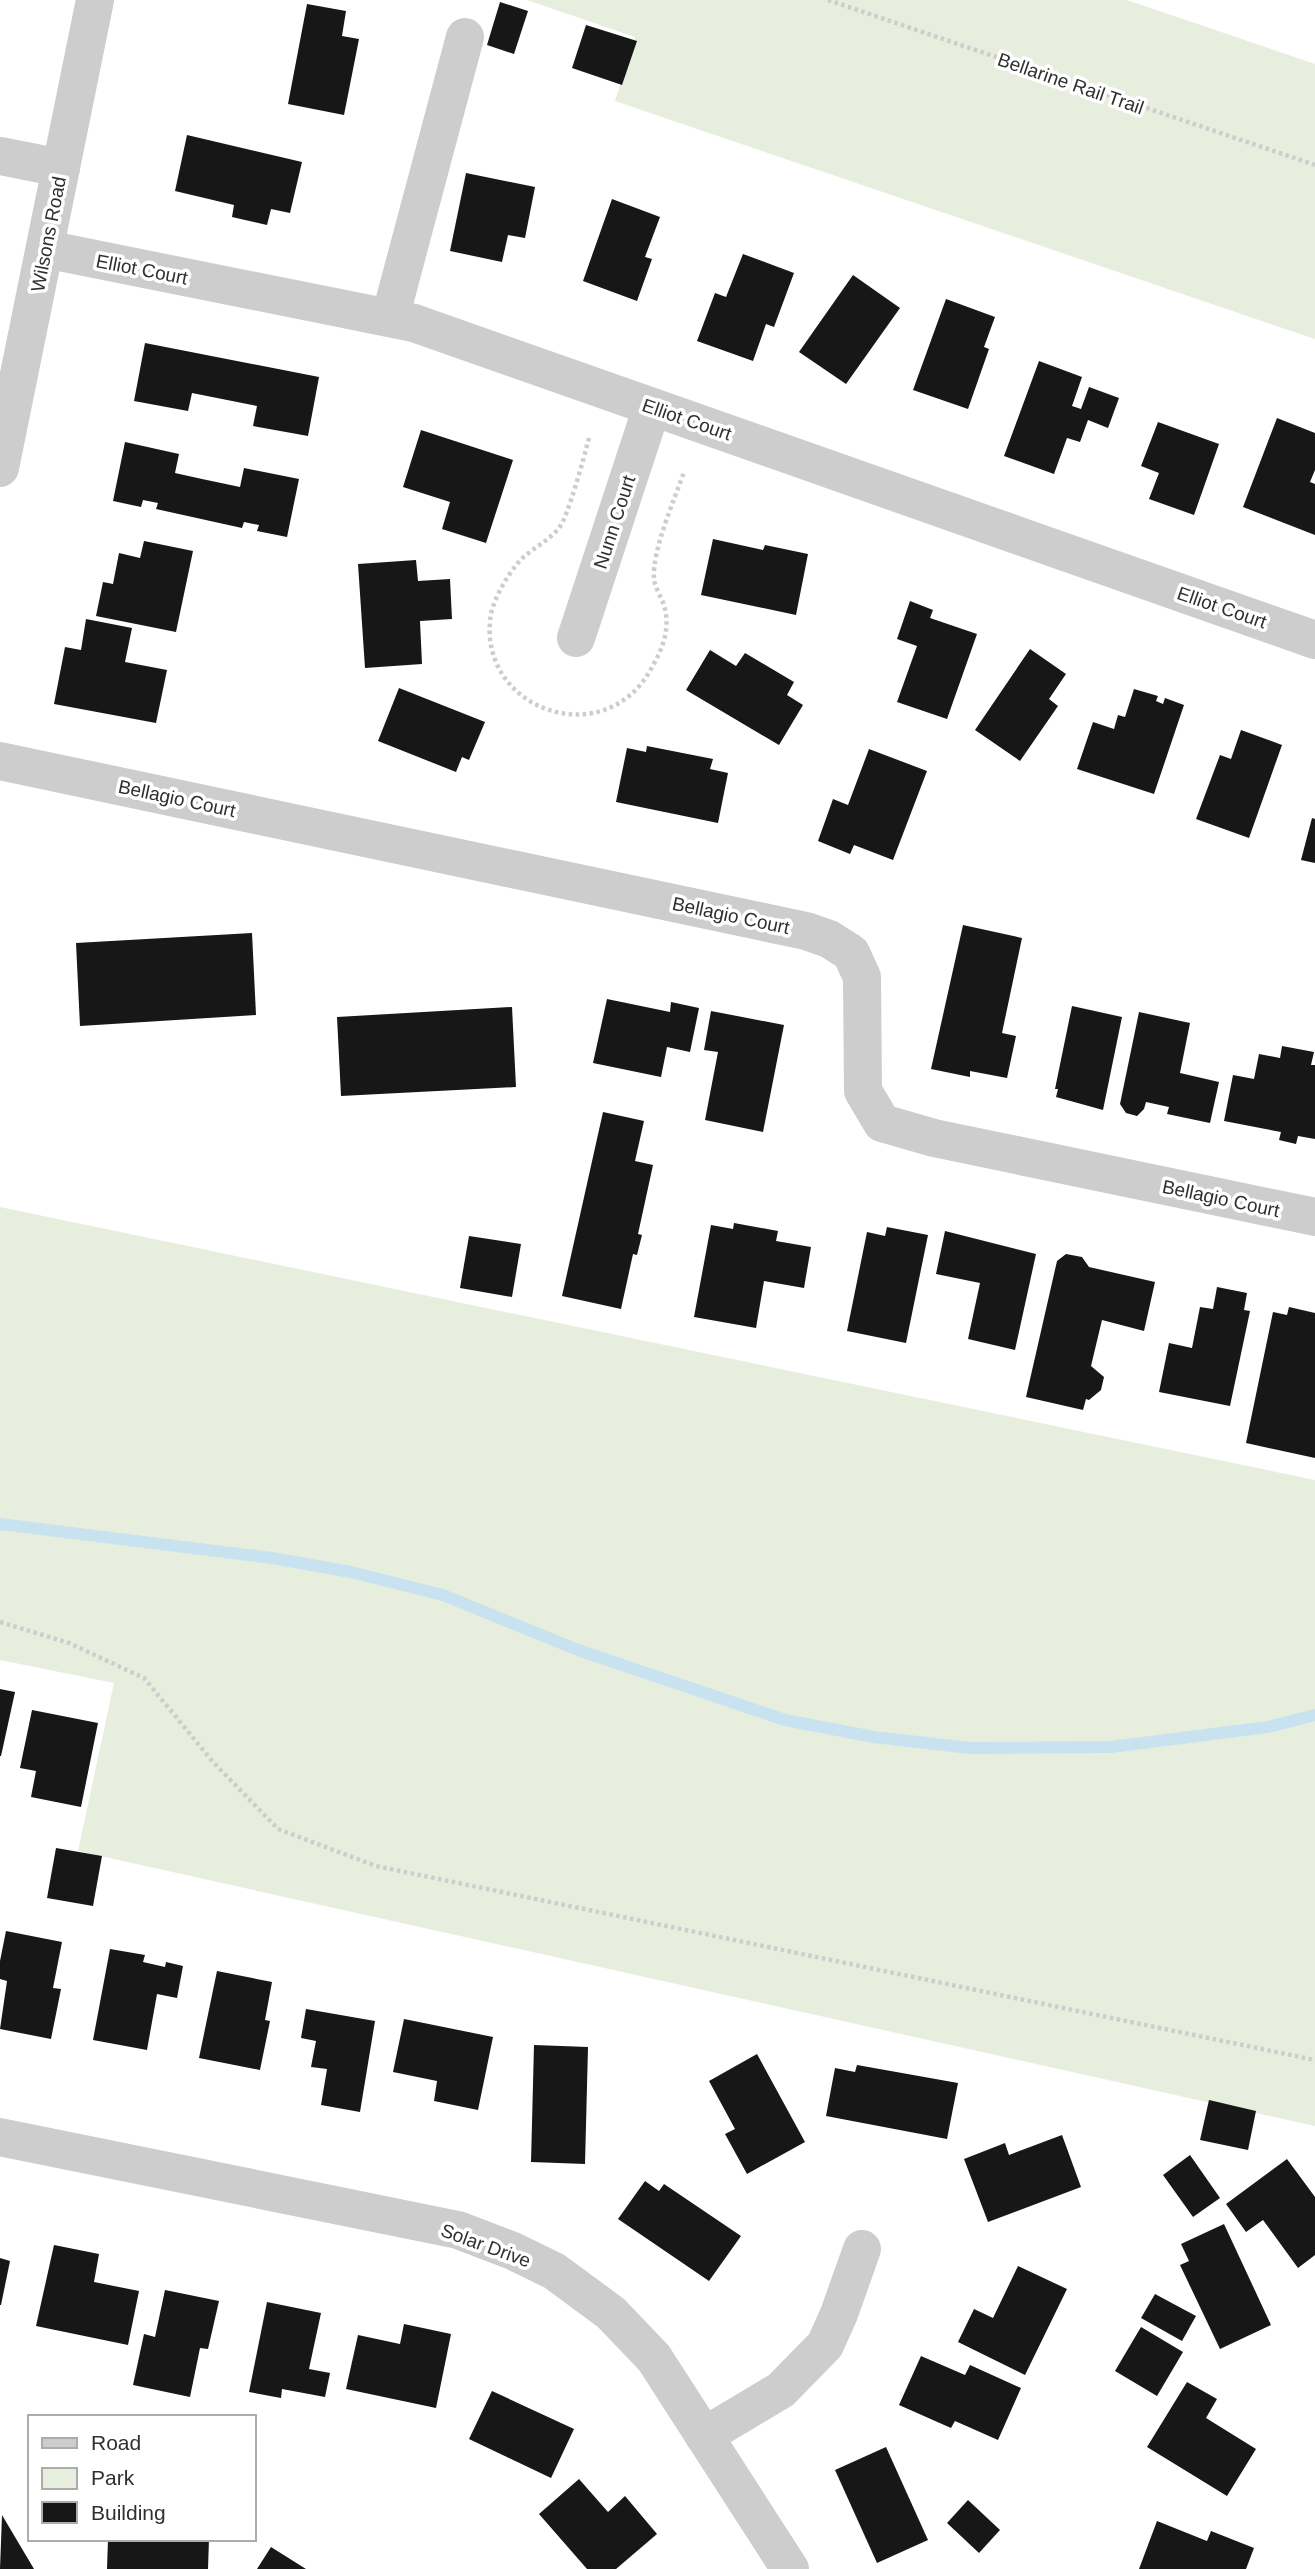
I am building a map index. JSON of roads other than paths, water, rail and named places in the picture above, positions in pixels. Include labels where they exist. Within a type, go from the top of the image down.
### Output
[{"type":"street","name":"Wilsons Road","points":[[0,468],[95,0]]},
{"type":"street","points":[[390,318],[465,37]]},
{"type":"street","points":[[0,156],[61,168]]},
{"type":"street","name":"Elliot Court","points":[[45,248],[414,323],[1315,640]]},
{"type":"street","name":"Nunn Court","points":[[576,638],[653,407]]},
{"type":"street","name":"Bellagio Court","points":[[0,761],[806,931],[829,939],[851,953],[862,977],[863,1091],[882,1123],[934,1138],[1315,1217]]},
{"type":"street","name":"Solar Drive","points":[[0,2137],[458,2230],[513,2251],[554,2271],[611,2313],[654,2358],[789,2569]]},
{"type":"street","points":[[704,2436],[781,2390],[825,2345],[862,2249]]},
{"type":"waterway","points":[[0,1524],[272,1558],[351,1572],[443,1595],[578,1650],[785,1720],[874,1737],[970,1748],[1111,1747],[1268,1727],[1315,1715]]}]
